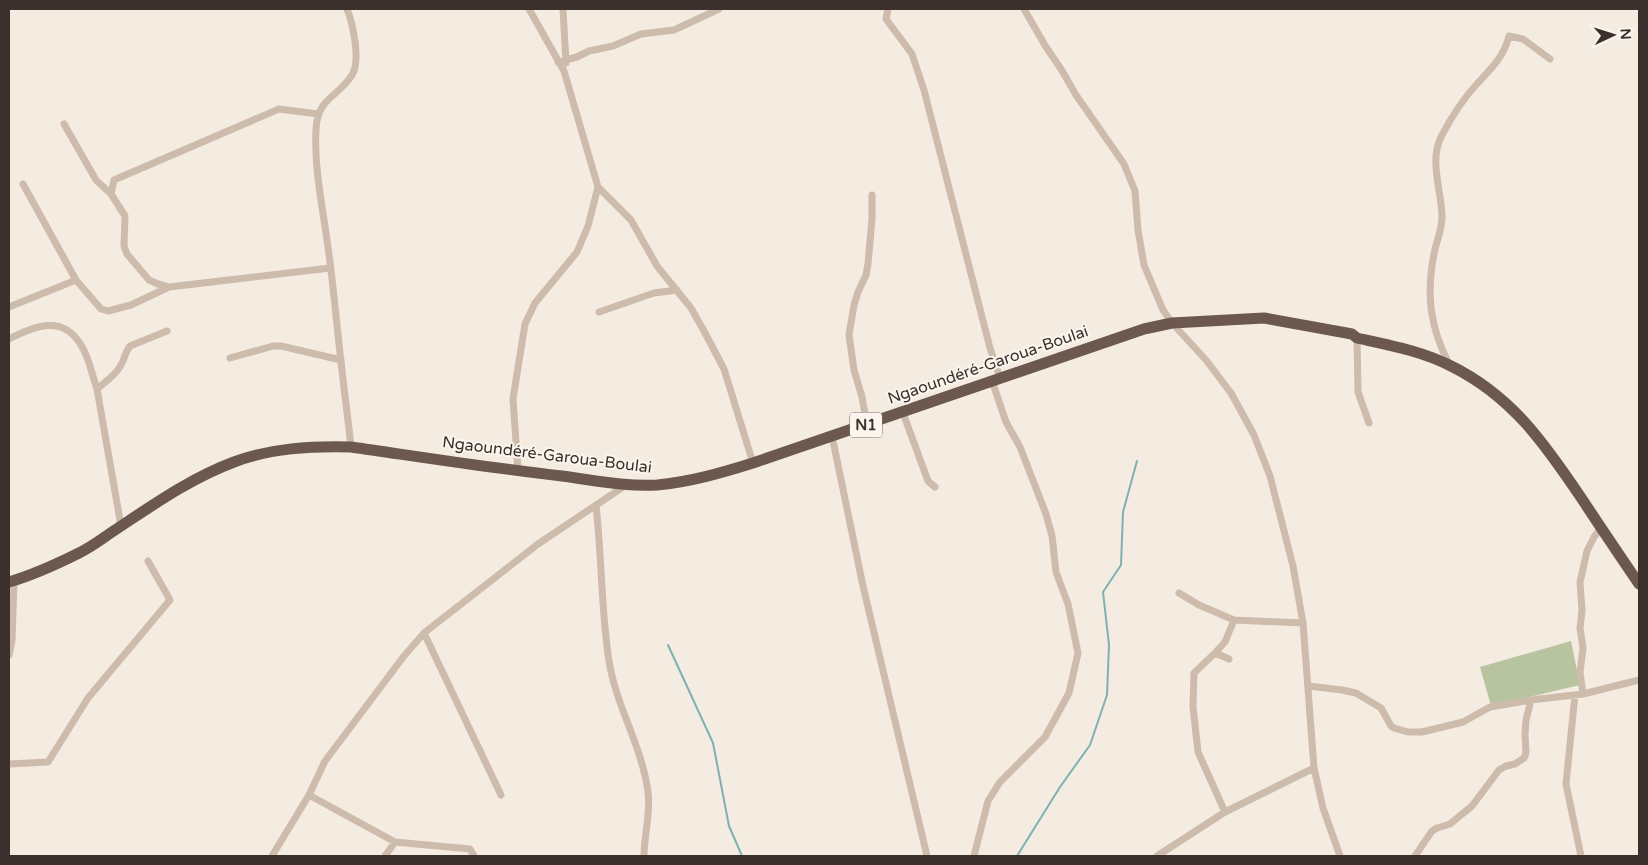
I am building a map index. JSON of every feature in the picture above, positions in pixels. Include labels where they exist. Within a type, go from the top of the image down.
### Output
[{"type":"highway","name":"Ngaoundéré-Garoua-Boulai","points":[[11,582],[80,552],[171,493],[203,475],[234,461],[264,453],[322,446],[351,448],[518,471],[628,483],[654,485],[678,482],[703,478],[753,463],[1128,334],[1172,323],[1264,318],[1352,334],[1357,338],[1401,347],[1450,365],[1493,391],[1528,425],[1554,458],[1639,584]]},
{"type":"street","points":[[347,9],[356,50],[355,69],[349,79],[326,100],[318,114],[316,130],[317,169],[348,409],[351,448]]},
{"type":"street","points":[[529,9],[546,36],[564,71],[598,187],[631,220],[657,266],[691,308],[724,370],[753,463]]},
{"type":"street","points":[[563,9],[567,60],[564,71]]},
{"type":"street","points":[[558,62],[589,51],[613,46],[641,34],[674,30],[719,9]]},
{"type":"street","points":[[888,9],[886,19],[912,54],[924,90],[990,348],[1006,422],[1020,446],[1046,514],[1052,536],[1056,572],[1066,598],[1078,652],[1069,693],[1045,737],[1000,782],[988,801],[974,856]]},
{"type":"street","points":[[1024,9],[1076,95],[1124,164],[1135,191],[1138,230],[1144,265],[1163,310],[1172,323],[1221,378],[1254,435],[1270,476],[1293,566],[1302,623],[1314,768],[1323,808],[1340,856]]},
{"type":"street","points":[[1450,365],[1439,342],[1429,298],[1429,279],[1442,223],[1436,150],[1441,136],[1474,86],[1493,68],[1506,48],[1509,36],[1523,39],[1550,59]]},
{"type":"street","points":[[111,194],[114,180],[279,109],[318,114]]},
{"type":"street","points":[[64,124],[96,180],[111,194],[124,216],[124,246],[127,254],[150,280],[169,287]]},
{"type":"street","points":[[23,184],[76,280],[101,309],[108,311],[131,305],[169,287],[330,268]]},
{"type":"street","points":[[518,471],[513,399],[525,324],[535,303],[577,252],[588,226],[598,187]]},
{"type":"street","points":[[867,425],[862,397],[854,370],[849,335],[854,305],[866,275],[868,264],[872,195]]},
{"type":"street","points":[[9,307],[76,280]]},
{"type":"street","points":[[599,312],[661,291],[677,290]]},
{"type":"street","points":[[9,339],[35,327],[58,326],[72,332],[82,346],[97,389],[121,526]]},
{"type":"street","points":[[97,389],[121,365],[130,346],[168,331]]},
{"type":"street","points":[[1357,338],[1358,392],[1369,423]]},
{"type":"street","points":[[230,358],[273,346],[281,346],[341,360]]},
{"type":"street","points":[[903,412],[928,481],[935,487]]},
{"type":"street","points":[[832,436],[863,586],[927,856]]},
{"type":"street","points":[[272,856],[309,795],[325,761],[404,656],[424,633],[538,544],[628,483]]},
{"type":"street","points":[[596,506],[601,554],[604,624],[609,663],[615,687],[632,733],[650,801],[644,856]]},
{"type":"street","points":[[1583,694],[1580,672],[1583,648],[1580,628],[1582,611],[1580,582],[1587,551],[1601,528]]},
{"type":"street","points":[[9,764],[48,762],[88,698],[170,600],[148,561]]},
{"type":"street","points":[[9,654],[12,641],[11,582]]},
{"type":"street","points":[[1179,593],[1200,605],[1234,620],[1302,623]]},
{"type":"street","points":[[1225,812],[1198,752],[1193,707],[1194,673],[1224,642],[1234,620]]},
{"type":"street","points":[[424,633],[501,795]]},
{"type":"street","points":[[1215,653],[1229,659]]},
{"type":"street","points":[[1308,686],[1342,690],[1356,694],[1381,708],[1394,728],[1408,732],[1422,732],[1451,726],[1472,718],[1490,707],[1583,694],[1639,680]]},
{"type":"street","points":[[1575,695],[1566,784],[1582,856]]},
{"type":"street","points":[[1415,856],[1432,831],[1450,824],[1472,806],[1498,770],[1515,764],[1524,758],[1526,753],[1524,734],[1531,700]]},
{"type":"street","points":[[1157,856],[1225,812],[1314,768]]},
{"type":"street","points":[[309,795],[394,842],[470,849],[474,856]]},
{"type":"street","points":[[385,856],[394,842]]},
{"type":"green space","points":[[1571,641],[1580,685],[1491,706],[1480,667]]},
{"type":"waterway","points":[[1017,856],[1060,787],[1090,745],[1107,695],[1109,645],[1103,592],[1121,565],[1123,512],[1137,461]]},
{"type":"waterway","points":[[668,645],[713,743],[729,826],[742,856]]}]
